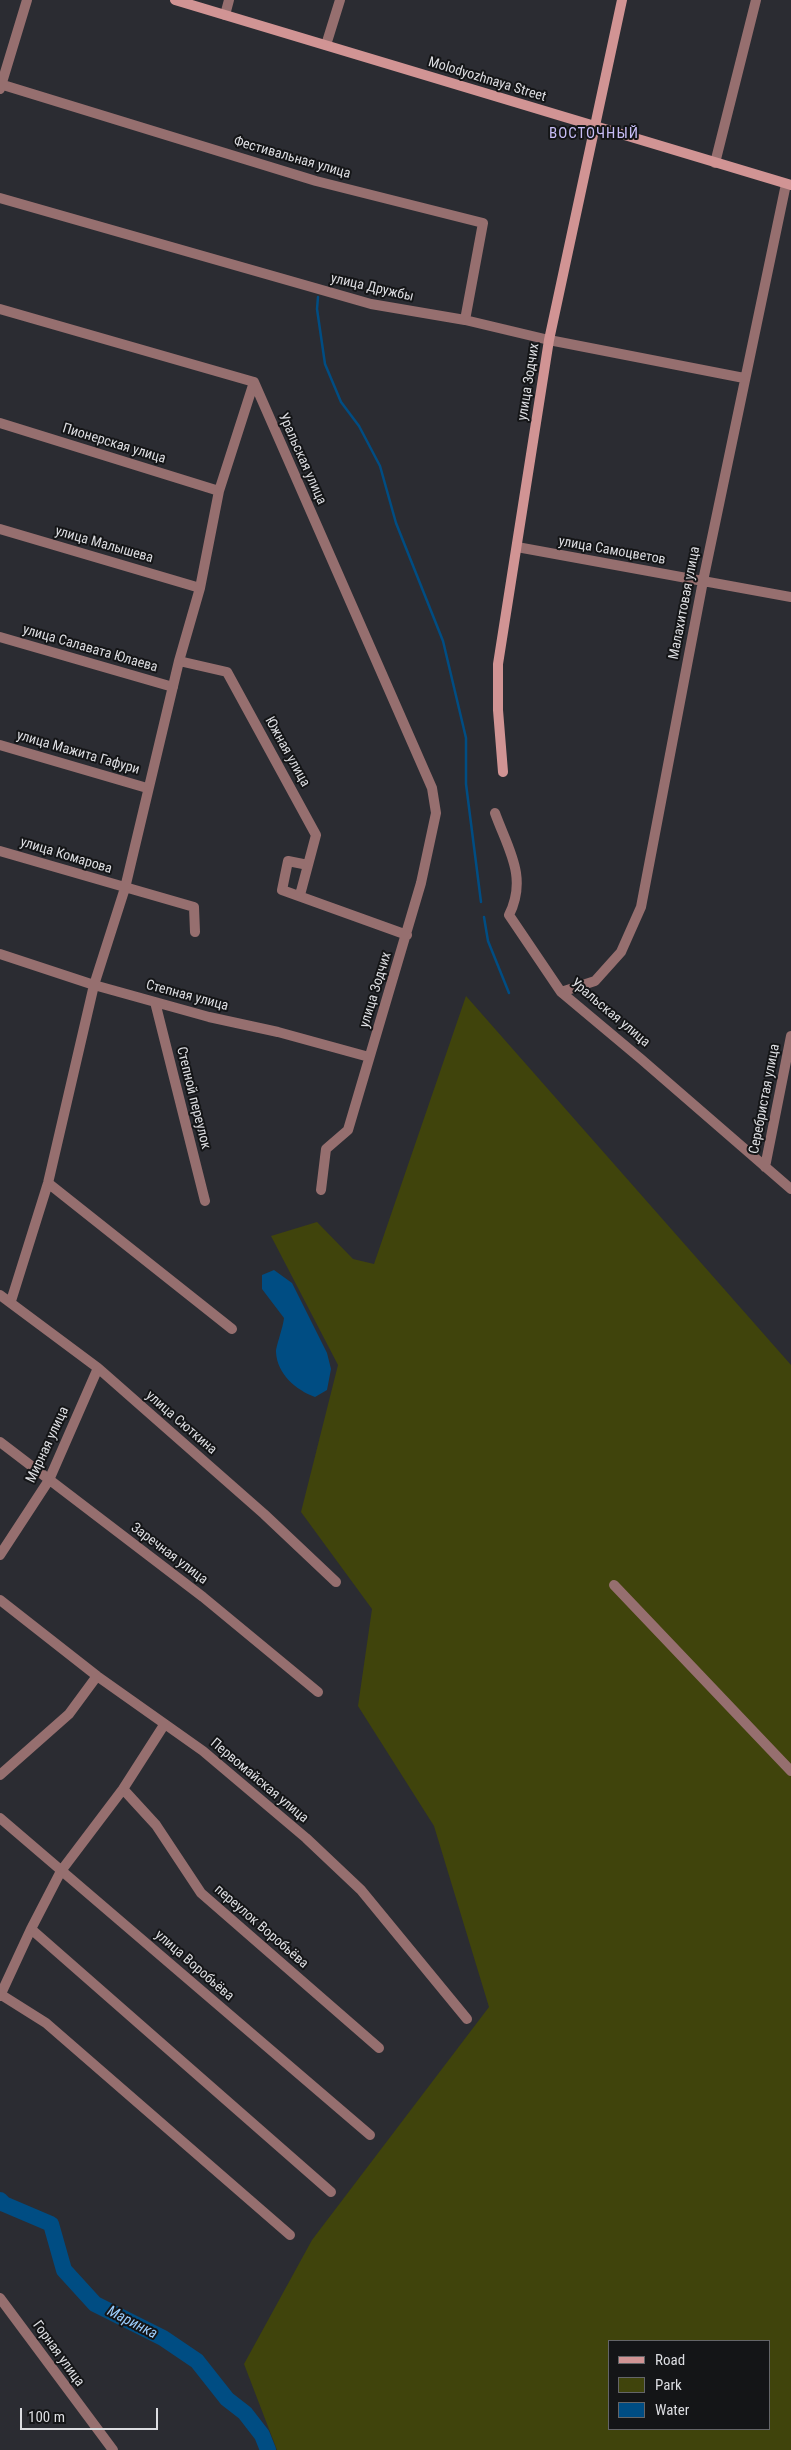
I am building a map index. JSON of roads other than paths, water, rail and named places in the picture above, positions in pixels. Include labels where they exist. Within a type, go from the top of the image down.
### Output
[{"type":"street","points":[[0,86],[27,0]]},
{"type":"street","name":"Molodyozhnaya Street","points":[[175,0],[595,128],[789,184]]},
{"type":"street","points":[[225,15],[230,0]]},
{"type":"street","points":[[326,45],[340,0]]},
{"type":"street","name":"улица Зодчих","points":[[503,772],[498,710],[498,664],[549,340],[622,0]]},
{"type":"street","points":[[715,163],[756,0]]},
{"type":"street","name":"Фестивальная улица","points":[[0,86],[316,182],[483,223],[465,320]]},
{"type":"street","name":"Малахитовая улица","points":[[561,992],[595,981],[621,952],[641,907],[744,378],[789,184]]},
{"type":"street","name":"улица Дружбы","points":[[0,198],[371,304],[465,320],[549,340],[744,378]]},
{"type":"street","points":[[0,310],[254,382],[219,491],[200,588],[179,661],[147,788],[125,888],[94,985],[48,1182],[11,1301]]},
{"type":"street","name":"Уральская улица","points":[[254,382],[432,788]]},
{"type":"street","name":"Пионерская улица","points":[[0,423],[219,491]]},
{"type":"street","name":"улица Малышева","points":[[0,529],[200,588]]},
{"type":"street","name":"улица Самоцветов","points":[[517,547],[791,597]]},
{"type":"street","name":"улица Салавата Юлаева","points":[[0,637],[173,687]]},
{"type":"street","name":"Южная улица","points":[[179,661],[227,672],[316,835],[300,895]]},
{"type":"street","name":"улица Мажита Гафури","points":[[0,745],[147,788]]},
{"type":"street","name":"улица Зодчих","points":[[320,1190],[326,1149],[348,1130],[407,935],[436,813],[432,788]]},
{"type":"street","name":"Уральская улица","points":[[495,813],[517,872],[517,898],[509,915],[561,992],[791,1189]]},
{"type":"street","name":"улица Комарова","points":[[0,851],[194,907],[195,932]]},
{"type":"street","points":[[308,865],[288,861],[282,890],[407,935]]},
{"type":"street","name":"Степная улица","points":[[0,954],[94,985],[369,1057]]},
{"type":"street","name":"Степной переулок","points":[[155,1002],[205,1200]]},
{"type":"street","name":"Серебристая улица","points":[[765,1166],[791,1036]]},
{"type":"street","points":[[48,1182],[232,1329]]},
{"type":"street","name":"улица Сюткина","points":[[0,1294],[98,1368],[264,1514],[336,1582]]},
{"type":"street","name":"Мирная улица","points":[[0,1555],[49,1480],[98,1368]]},
{"type":"street","name":"Заречная улица","points":[[0,1442],[203,1598],[318,1692]]},
{"type":"street","points":[[614,1585],[791,1771]]},
{"type":"street","name":"Первомайская улица","points":[[0,1600],[97,1676],[203,1751],[306,1838],[361,1890],[467,2019]]},
{"type":"street","points":[[0,1775],[69,1714],[97,1676]]},
{"type":"street","points":[[164,1725],[123,1789],[61,1871],[0,1995],[46,2023],[290,2235]]},
{"type":"street","name":"переулок Воробьёва","points":[[123,1789],[156,1826],[202,1893],[379,2048]]},
{"type":"street","name":"улица Воробьёва","points":[[0,1818],[370,2135]]},
{"type":"street","points":[[31,1929],[331,2192]]},
{"type":"street","name":"Горная улица","points":[[0,2298],[113,2450]]},
{"type":"water","points":[[274,1270],[292,1283],[327,1353],[331,1369],[327,1390],[315,1397],[301,1390],[289,1380],[277,1360],[276,1349],[284,1318],[262,1289],[262,1275]]},
{"type":"waterway","points":[[318,297],[317,309],[325,364],[341,402],[359,426],[380,466],[396,523],[443,641],[466,738],[466,784],[481,902]]},
{"type":"waterway","points":[[484,917],[488,941],[509,993]]},
{"type":"waterway","name":"Маринка","points":[[0,2200],[4,2204],[51,2224],[64,2270],[95,2304],[163,2338],[197,2361],[227,2399],[245,2413],[262,2435],[268,2450]]},
{"type":"district","name":"ВОСТОЧНЫЙ","points":[[594,134]]}]
